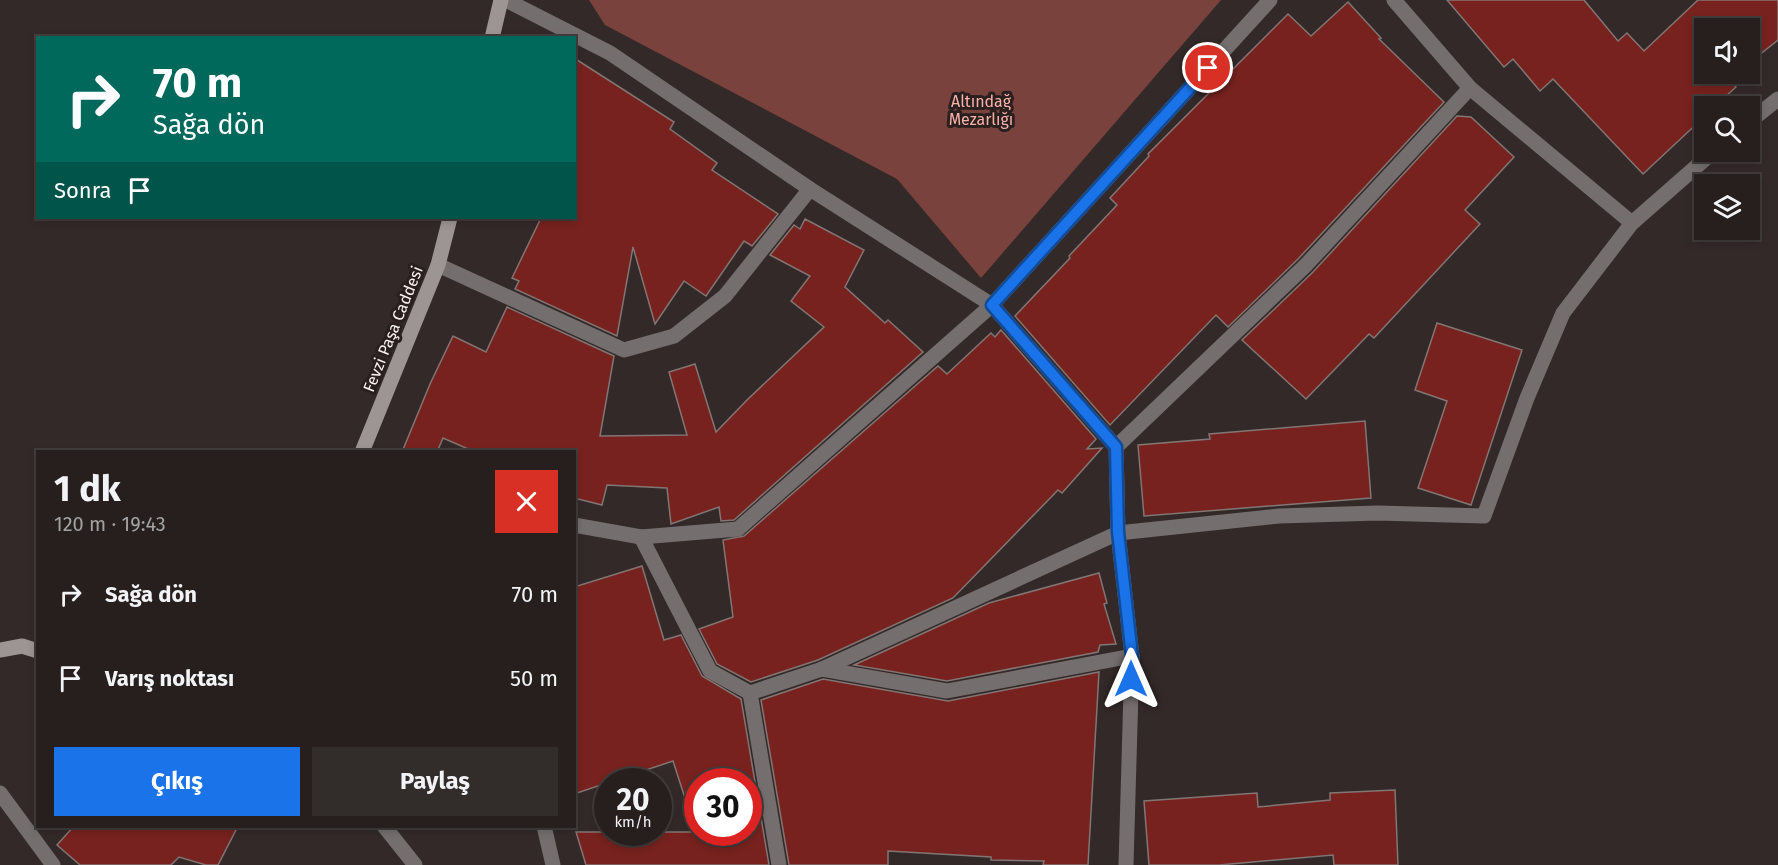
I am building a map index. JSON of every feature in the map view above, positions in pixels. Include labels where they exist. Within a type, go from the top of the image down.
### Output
[{"type":"street","points":[[492,36],[501,0]]},
{"type":"street","points":[[506,0],[610,52],[810,189],[992,305],[1116,447],[1118,532],[1132,656],[1126,865]]},
{"type":"street","points":[[576,525],[641,537],[738,529],[992,305],[1270,0]]},
{"type":"street","points":[[1394,0],[1470,88],[1632,223]]},
{"type":"street","points":[[1116,447],[1306,265],[1470,88]]},
{"type":"street","points":[[1760,113],[1778,99]]},
{"type":"street","points":[[641,537],[710,671],[750,693],[822,669],[1118,532],[1279,516],[1378,513],[1484,516],[1527,398],[1563,313],[1632,223],[1702,162]]},
{"type":"street","points":[[438,266],[624,350],[674,336],[725,296],[810,189]]},
{"type":"street","name":"Fevzi Paşa Caddesi","points":[[363,450],[438,266],[450,219]]},
{"type":"street","points":[[0,650],[21,645],[36,650]]},
{"type":"street","points":[[822,669],[946,690],[1132,656]]},
{"type":"street","points":[[750,693],[779,865]]},
{"type":"street","points":[[0,794],[48,864]]},
{"type":"street","points":[[386,828],[415,865]]},
{"type":"street","points":[[544,828],[553,865]]},
{"type":"green space","name":"Altındağ Mezarlığı","points":[[589,0],[1221,0],[981,278],[897,179],[605,25]]},
{"type":"building","points":[[1447,0],[1584,0],[1618,41],[1627,33],[1644,51],[1698,0],[1778,0],[1778,40],[1760,54],[1760,18],[1694,18],[1694,84],[1733,84],[1736,87],[1726,96],[1694,96],[1694,126],[1643,174],[1553,79],[1540,91],[1513,59],[1504,67]]},
{"type":"building","points":[[1348,2],[1381,38],[1379,39],[1444,102],[1299,258],[1228,327],[1216,315],[1110,425],[1015,316],[1117,205],[1110,198],[1149,156],[1148,154],[1288,14],[1311,36]]},
{"type":"building","points":[[576,59],[674,122],[670,129],[717,163],[712,170],[778,214],[752,246],[744,241],[706,296],[684,281],[655,324],[633,247],[617,336],[515,289],[519,281],[512,278],[541,219],[576,219]]},
{"type":"building","points":[[1457,116],[1471,117],[1514,157],[1465,210],[1480,224],[1374,338],[1369,334],[1306,399],[1242,340],[1313,272]]},
{"type":"building","points":[[805,219],[864,250],[845,287],[885,323],[888,320],[923,352],[734,520],[721,521],[719,507],[671,524],[667,488],[607,485],[602,505],[576,498],[576,450],[470,450],[443,438],[438,450],[403,450],[453,336],[486,352],[507,307],[614,356],[600,436],[687,435],[669,372],[695,364],[716,432],[824,327],[791,301],[810,276],[770,255],[794,225],[800,229]]},
{"type":"building","points":[[1437,323],[1522,350],[1471,505],[1418,488],[1447,401],[1415,390]]},
{"type":"building","points":[[1001,330],[1096,439],[1087,449],[1102,448],[1062,493],[1058,490],[953,598],[818,660],[751,682],[717,664],[699,629],[733,617],[723,540],[744,536],[938,366],[947,374],[991,333],[995,337]]},
{"type":"building","points":[[1365,421],[1371,498],[1144,516],[1138,445],[1210,439],[1209,434]]},
{"type":"building","points":[[642,566],[664,640],[681,635],[702,676],[741,699],[753,768],[684,768],[684,795],[673,761],[652,768],[594,768],[594,787],[576,793],[576,586]]},
{"type":"building","points":[[1099,573],[1107,603],[1104,604],[1116,644],[1100,645],[1098,652],[947,681],[854,665],[989,603]]},
{"type":"building","points":[[1099,672],[1088,865],[1043,865],[1044,861],[991,860],[991,857],[888,851],[888,865],[789,865],[761,700],[823,679],[948,701]]},
{"type":"building","points":[[1395,790],[1398,865],[1334,865],[1333,855],[1219,865],[1149,865],[1144,801],[1257,793],[1258,807],[1330,800],[1330,793]]},
{"type":"building","points":[[762,824],[769,865],[586,865],[576,832],[594,832],[594,846],[672,846],[672,832],[684,832],[684,846],[762,846]]},
{"type":"building","points":[[72,828],[237,828],[218,865],[206,865],[179,857],[171,865],[80,865],[57,845]]},
{"type":"route","points":[[1131,679],[1132,656],[1118,532],[1116,447],[992,305],[1208,68]]}]
